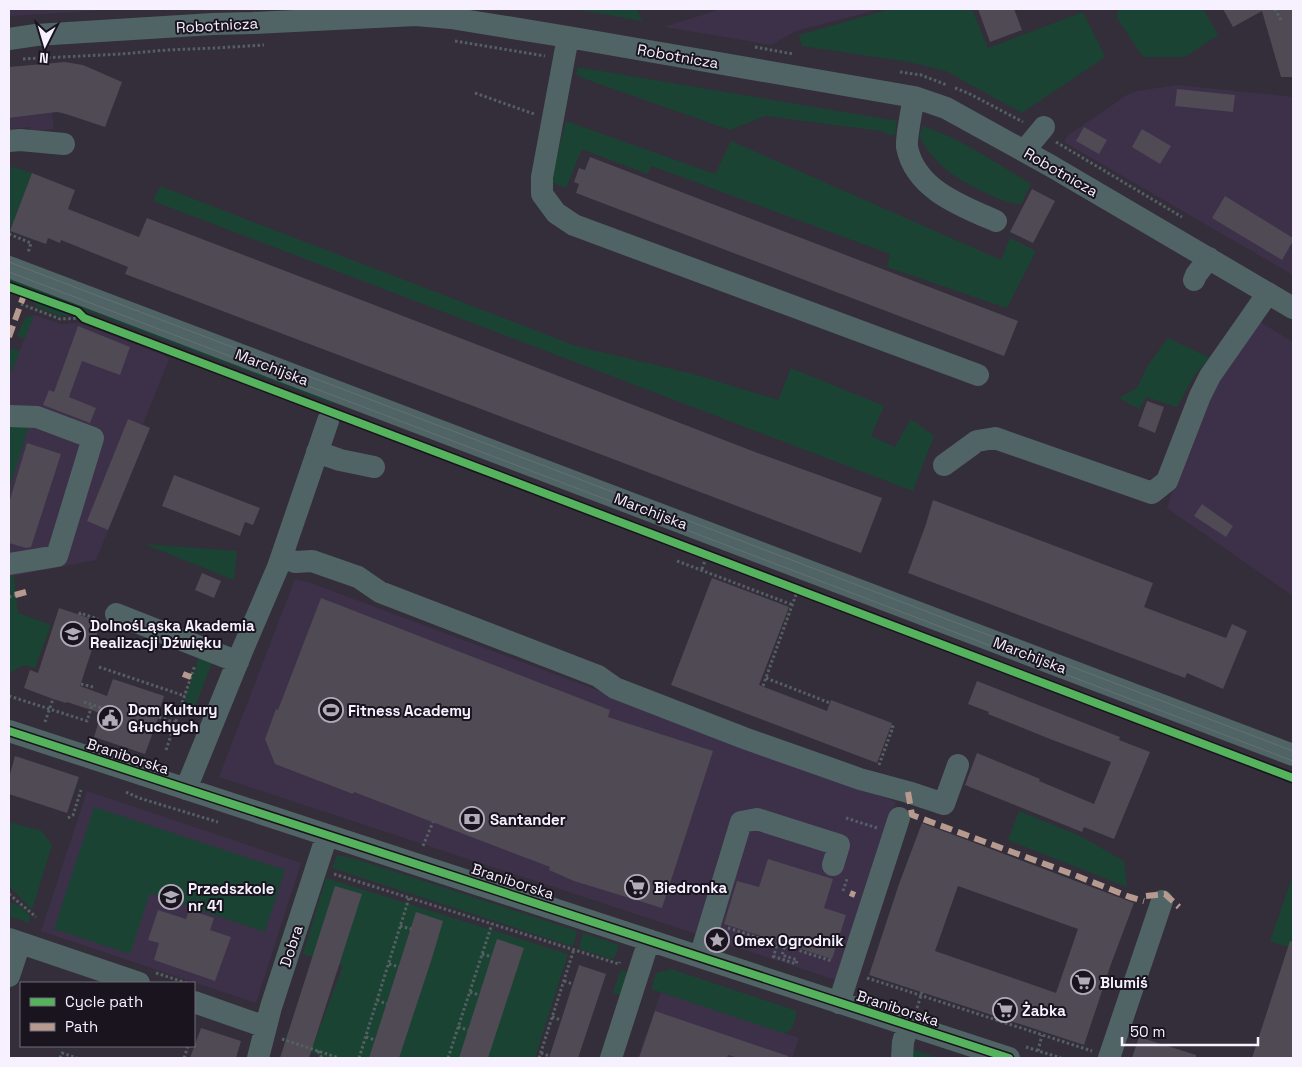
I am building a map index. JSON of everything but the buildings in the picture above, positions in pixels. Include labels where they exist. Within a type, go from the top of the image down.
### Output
[{"type":"street","name":"Robotnicza","points":[[9,38],[213,24],[416,15],[451,18],[568,37],[914,97],[946,108],[1051,166],[1293,308]]},
{"type":"street","points":[[568,37],[542,178],[542,194],[556,213],[574,225],[978,375]]},
{"type":"street","points":[[914,97],[907,145],[912,162],[919,175],[934,189],[948,198],[996,221]]},
{"type":"street","points":[[1024,151],[1044,127]]},
{"type":"street","points":[[9,141],[20,140],[64,144]]},
{"type":"street","points":[[1194,280],[1209,258]]},
{"type":"street","name":"Marchijska","points":[[9,267],[1293,756]]},
{"type":"street","points":[[944,465],[977,441],[994,438],[1152,493],[1167,481],[1200,396],[1210,376],[1268,293]]},
{"type":"street","points":[[9,416],[37,417],[93,438],[57,556],[9,564]]},
{"type":"street","points":[[186,789],[238,662],[289,559],[317,452],[328,421]]},
{"type":"street","points":[[317,452],[340,460],[374,467]]},
{"type":"street","points":[[289,559],[308,573],[352,590],[380,592],[598,676],[615,688],[744,738],[860,778],[944,804],[958,765]]},
{"type":"street","points":[[106,616],[201,647],[238,662]]},
{"type":"street","name":"Braniborska","points":[[9,731],[839,1003],[912,1018],[1009,1058]]},
{"type":"street","points":[[700,957],[741,822],[757,819],[839,845],[833,865]]},
{"type":"street","points":[[839,1003],[897,826]]},
{"type":"street","name":"Dobra","points":[[258,1058],[274,1033],[271,1007],[327,835]]},
{"type":"street","points":[[1101,1055],[1162,901]]},
{"type":"street","points":[[611,1058],[649,940]]},
{"type":"street","points":[[9,976],[14,941],[136,982]]},
{"type":"street","points":[[195,1002],[274,1033]]},
{"type":"street","points":[[902,1058],[903,1042],[912,1018]]},
{"type":"path","points":[[1275,9],[1282,22]]},
{"type":"path","points":[[18,59],[216,48]]},
{"type":"path","points":[[475,93],[553,122]]},
{"type":"path","points":[[9,234],[31,243],[28,253]]},
{"type":"path","points":[[22,304],[60,319],[84,318]]},
{"type":"path","points":[[78,312],[84,318]]},
{"type":"path","points":[[702,569],[707,555]]},
{"type":"path","points":[[677,561],[793,604]]},
{"type":"path","points":[[763,686],[798,589]]},
{"type":"path","points":[[9,597],[15,595]]},
{"type":"path","points":[[80,615],[80,613],[106,616]]},
{"type":"path","points":[[166,750],[201,647]]},
{"type":"path","points":[[99,668],[185,696]]},
{"type":"path","points":[[766,678],[830,702]]},
{"type":"path","points":[[81,684],[93,687]]},
{"type":"path","points":[[9,696],[87,721],[92,705]]},
{"type":"path","points":[[44,726],[53,699]]},
{"type":"path","points":[[84,702],[102,708]]},
{"type":"path","points":[[159,718],[176,723]]},
{"type":"path","points":[[156,726],[173,731]]},
{"type":"path","points":[[879,766],[894,727],[890,726]]},
{"type":"path","points":[[68,818],[73,815],[81,790]]},
{"type":"path","points":[[846,818],[897,826]]},
{"type":"path","points":[[423,847],[433,822]]},
{"type":"path","points":[[328,872],[620,964],[622,954]]},
{"type":"path","points":[[9,894],[36,917]]},
{"type":"path","points":[[359,1058],[409,898]]},
{"type":"path","points":[[711,922],[777,942],[833,962],[836,953]]},
{"type":"path","points":[[448,1058],[492,924]]},
{"type":"path","points":[[400,926],[411,929]]},
{"type":"path","points":[[777,942],[774,956],[796,964],[797,960],[782,955],[785,946]]},
{"type":"path","points":[[539,1058],[574,949]]},
{"type":"path","points":[[482,954],[492,957]]},
{"type":"path","points":[[389,964],[399,967]]},
{"type":"path","points":[[862,977],[922,994],[1101,1055]]},
{"type":"path","points":[[564,980],[573,984]]},
{"type":"path","points":[[470,992],[479,995]]},
{"type":"path","points":[[912,1018],[922,994]]},
{"type":"path","points":[[377,1000],[387,1004]]},
{"type":"path","points":[[552,1017],[561,1020]]},
{"type":"path","points":[[458,1027],[468,1030]]},
{"type":"path","points":[[274,1033],[317,1051],[340,1058]]},
{"type":"path","points":[[1038,1050],[1042,1036]]},
{"type":"path","points":[[366,1037],[375,1040]]},
{"type":"path","points":[[317,1051],[322,1058]]},
{"type":"path","points":[[60,1058],[62,1053],[77,1058]]},
{"type":"path","points":[[540,1053],[550,1056]]},
{"type":"shaded area","points":[[9,9],[123,9],[9,16]]},
{"type":"shaded area","points":[[721,9],[880,9],[796,31],[771,45],[664,27]]},
{"type":"shaded area","points":[[1177,85],[1293,97],[1293,275],[1064,142],[1067,136],[1127,95],[1137,91]]},
{"type":"shaded area","points":[[52,113],[54,129],[30,131],[30,127],[9,129],[9,118]]},
{"type":"shaded area","points":[[34,315],[61,324],[79,323],[169,359],[143,424],[150,428],[96,560],[9,577],[9,373]]},
{"type":"shaded area","points":[[1260,322],[1293,342],[1293,596],[1167,508],[1186,447],[1208,394]]},
{"type":"shaded area","points":[[295,579],[311,583],[896,802],[836,980],[219,777]]},
{"type":"shaded area","name":"Przedszkole nr 41","points":[[87,791],[301,863],[256,1003],[41,931]]},
{"type":"shaded area","points":[[661,992],[799,1038],[792,1058],[638,1058]]},
{"type":"green space","points":[[575,9],[637,9],[642,21]]},
{"type":"green space","points":[[890,9],[972,9],[988,48],[1083,12],[1105,57],[1022,113],[946,71],[909,62],[802,46],[799,35]]},
{"type":"green space","points":[[1118,9],[1203,9],[1218,35],[1185,57],[1143,57],[1117,18]]},
{"type":"green space","points":[[578,67],[897,121],[895,135],[881,131],[765,116],[730,130],[585,79],[576,74]]},
{"type":"green space","points":[[566,121],[715,174],[731,141],[1001,260],[1010,238],[1036,251],[1007,308],[887,267],[890,254],[652,166],[647,174],[582,149],[566,188],[550,182]]},
{"type":"green space","points":[[923,126],[965,145],[1031,184],[1021,204],[998,199],[969,185],[949,172],[932,156],[919,136]]},
{"type":"green space","points":[[9,166],[32,173],[10,231],[9,230]]},
{"type":"green space","points":[[160,186],[576,346],[693,374],[778,400],[791,368],[884,406],[871,436],[895,447],[911,419],[934,436],[913,491],[153,201]]},
{"type":"green space","points":[[9,277],[334,401],[333,404],[9,281]]},
{"type":"green space","points":[[31,299],[76,315],[59,316],[37,307]]},
{"type":"green space","points":[[34,315],[25,339],[17,336],[25,318]]},
{"type":"green space","points":[[1168,338],[1210,358],[1195,374],[1177,407],[1146,397],[1139,409],[1119,398],[1137,388],[1148,365]]},
{"type":"green space","points":[[11,348],[20,351],[11,373],[9,373],[9,354]]},
{"type":"green space","points":[[9,423],[30,424],[9,489]]},
{"type":"green space","points":[[144,544],[237,551],[234,580]]},
{"type":"green space","points":[[14,576],[18,613],[51,625],[35,668],[24,665],[9,673],[9,577]]},
{"type":"green space","points":[[199,657],[214,658],[195,706],[184,703]]},
{"type":"green space","points":[[94,807],[285,870],[265,932],[150,893],[130,954],[54,929]]},
{"type":"green space","points":[[1019,811],[1078,835],[1124,861],[1127,887],[1008,840]]},
{"type":"green space","points":[[9,822],[42,831],[52,845],[32,910],[9,886]]},
{"type":"green space","points":[[337,855],[356,859],[577,931],[574,944],[571,946],[332,868]]},
{"type":"green space","points":[[1293,875],[1293,949],[1270,941]]},
{"type":"green space","points":[[326,878],[568,954],[535,1058],[328,1058],[284,1044],[287,1033],[314,1043],[343,966],[303,954]]},
{"type":"green space","points":[[9,902],[22,907],[30,916],[29,923],[9,916]]},
{"type":"green space","points":[[583,933],[619,945],[615,957],[611,959],[580,949],[579,946]]},
{"type":"green space","points":[[671,969],[797,1011],[792,1028],[790,1031],[783,1033],[651,989],[656,973]]},
{"type":"green space","points":[[622,970],[634,975],[626,997],[613,993]]},
{"type":"green space","points":[[910,1049],[940,1058],[910,1058]]},
{"type":"tram line","points":[[9,262],[1293,751]]},
{"type":"tram line","points":[[9,272],[1293,761]]},
{"type":"marked path","points":[[9,337],[25,292],[23,292]]},
{"type":"marked path","points":[[15,595],[26,592]]},
{"type":"marked path","points":[[183,674],[191,677]]},
{"type":"marked path","points":[[908,792],[912,815],[1144,901]]},
{"type":"marked path","points":[[850,893],[855,895]]},
{"type":"marked path","points":[[1146,896],[1165,894],[1179,907]]},
{"type":"cycle path","points":[[9,287],[78,312],[84,318],[1293,778]]},
{"type":"cycle path","points":[[9,731],[1009,1058]]},
{"type":"place","name":"DolnośLąska Akademia Realizacji Dźwięku","points":[[73,634]]},
{"type":"place","name":"Fitness Academy","points":[[331,710]]},
{"type":"place","name":"Dom Kultury Głuchych","points":[[110,718]]},
{"type":"place","name":"Santander","points":[[472,819]]},
{"type":"place","name":"Biedronka","points":[[637,887]]},
{"type":"place","name":"Przedszkole nr 41","points":[[171,897]]},
{"type":"place","name":"Omex Ogrodnik","points":[[717,940]]},
{"type":"place","name":"Blumiś","points":[[1083,982]]},
{"type":"place","name":"Żabka","points":[[1005,1010]]}]
